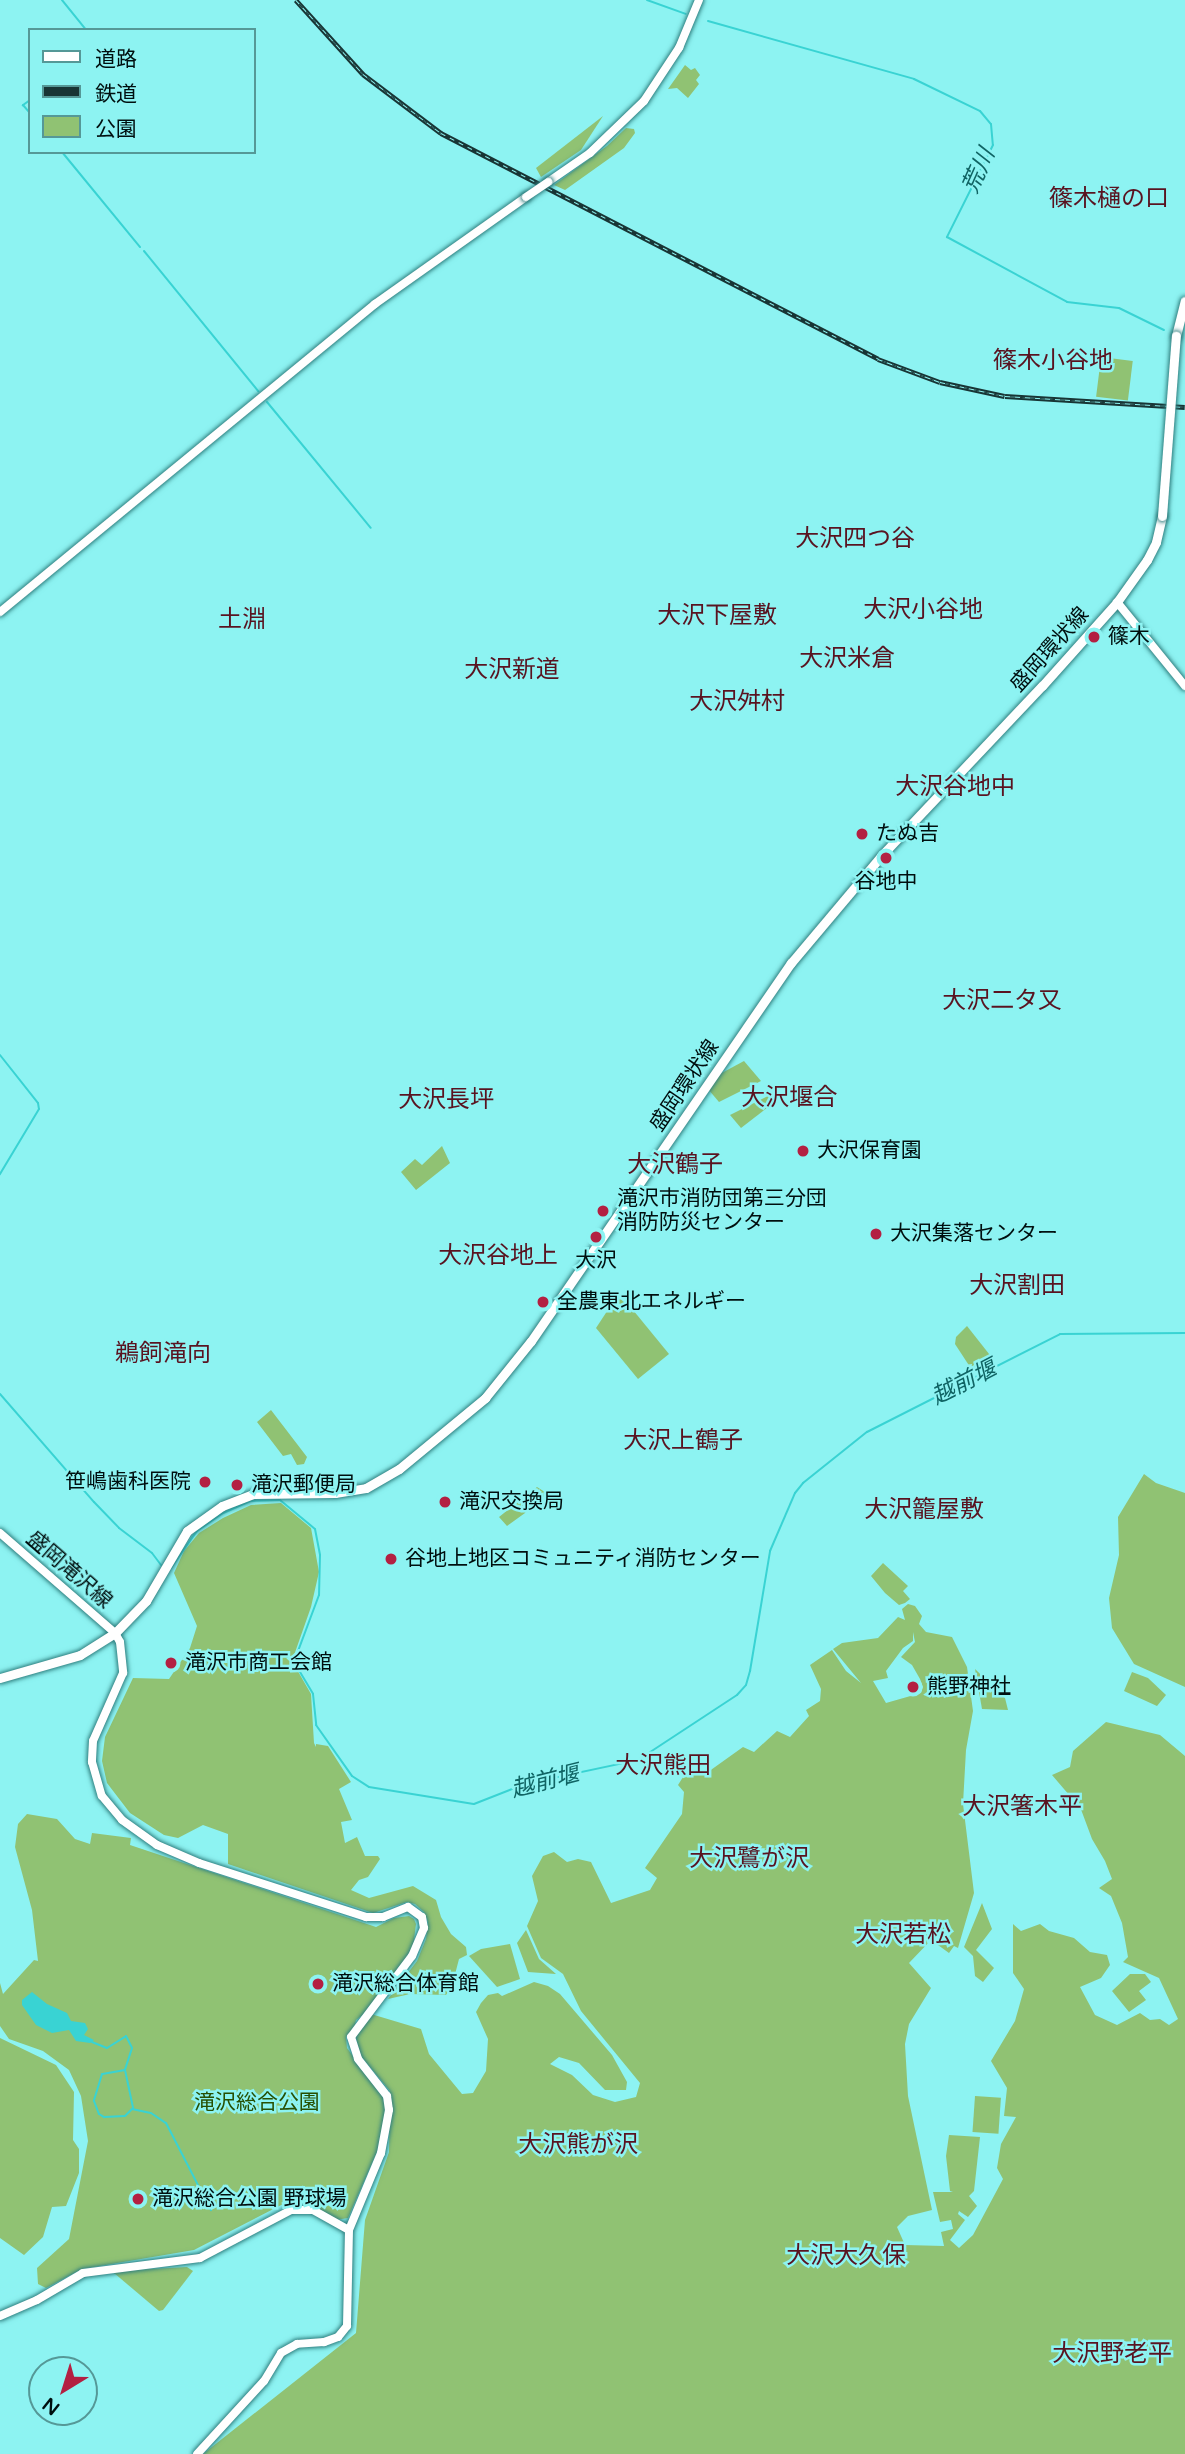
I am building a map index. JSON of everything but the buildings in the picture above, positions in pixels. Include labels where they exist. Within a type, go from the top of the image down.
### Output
[{"type":"main road","name":"盛岡環状線","points":[[0,1678],[80,1655],[114,1633],[146,1601],[187,1531],[208,1514],[234,1500],[254,1494],[335,1493],[366,1488],[385,1479],[426,1448],[498,1385],[791,963],[881,856],[1042,686],[1117,602],[1147,560],[1156,542],[1162,516],[1176,336],[1185,301]]},
{"type":"street","points":[[0,612],[374,304],[590,153],[622,125],[669,66],[692,23],[699,0]]},
{"type":"street","points":[[1117,602],[1185,686]]},
{"type":"street","name":"盛岡滝沢線","points":[[0,1533],[114,1633]]},
{"type":"street","points":[[114,1633],[120,1642],[123,1673],[93,1741],[92,1762],[102,1796],[122,1820],[157,1845],[199,1863],[366,1917],[383,1917],[408,1906],[422,1917],[424,1928],[412,1956],[351,2037],[358,2059],[387,2096],[389,2110],[381,2153],[349,2230],[347,2326],[338,2337],[331,2340],[297,2344],[281,2353],[264,2381],[197,2454]]},
{"type":"street","points":[[0,2316],[37,2300],[83,2273],[103,2268],[162,2265],[200,2258],[291,2210],[313,2210],[349,2230]]},
{"type":"green space","points":[[685,65],[691,70],[695,68],[700,75],[696,80],[699,84],[688,98],[677,88],[668,89]]},
{"type":"green space","points":[[603,116],[581,150],[541,177],[536,168]]},
{"type":"green space","points":[[626,128],[634,129],[635,133],[624,148],[565,190],[554,185],[607,146]]},
{"type":"green space","points":[[1101,357],[1133,361],[1128,401],[1096,397]]},
{"type":"green space","points":[[744,1061],[761,1081],[719,1102],[708,1089],[718,1075]]},
{"type":"green space","points":[[770,1095],[776,1101],[741,1128],[730,1115]]},
{"type":"green space","points":[[442,1146],[450,1163],[416,1190],[401,1172],[415,1159],[422,1165]]},
{"type":"green space","points":[[617,1296],[633,1310],[669,1354],[638,1379],[596,1328]]},
{"type":"green space","points":[[967,1326],[993,1359],[972,1370],[955,1344],[956,1337]]},
{"type":"green space","points":[[271,1410],[307,1457],[304,1464],[297,1465],[291,1454],[283,1456],[257,1422]]},
{"type":"green space","points":[[1144,1474],[1156,1483],[1185,1493],[1185,1687],[1134,1664],[1112,1628],[1109,1598],[1119,1555],[1118,1517]]},
{"type":"green space","points":[[537,1487],[548,1494],[543,1497],[535,1495],[525,1513],[507,1526],[499,1517]]},
{"type":"green space","points":[[281,1503],[311,1528],[319,1572],[311,1607],[292,1661],[311,1694],[314,1743],[316,1747],[316,1744],[328,1746],[351,1782],[339,1789],[352,1820],[341,1822],[345,1843],[357,1837],[365,1856],[378,1856],[380,1859],[368,1877],[359,1880],[351,1890],[369,1898],[413,1886],[436,1900],[441,1917],[451,1934],[466,1947],[467,1955],[459,1959],[452,1986],[446,1995],[410,1994],[388,1999],[417,1961],[426,1939],[428,1922],[424,1912],[415,1904],[407,1902],[373,1913],[228,1864],[228,1834],[203,1825],[178,1838],[164,1835],[130,1813],[107,1783],[102,1761],[105,1737],[133,1678],[169,1679],[190,1648],[197,1626],[174,1573],[184,1551],[199,1533],[223,1518],[251,1505]]},
{"type":"green space","points":[[883,1563],[908,1586],[903,1591],[910,1599],[905,1603],[899,1605],[871,1576]]},
{"type":"green space","points":[[908,1604],[915,1606],[922,1616],[919,1624],[926,1632],[952,1637],[967,1667],[973,1711],[966,1750],[963,1804],[974,1893],[958,1948],[954,1946],[949,1953],[931,1940],[909,1963],[931,1988],[909,2024],[905,2044],[908,2096],[932,2210],[908,2216],[897,2227],[905,2245],[944,2246],[941,2232],[953,2229],[951,2220],[940,2222],[933,2192],[953,2192],[950,2191],[946,2156],[949,2135],[980,2137],[974,2191],[969,2196],[977,2206],[968,2217],[959,2211],[958,2214],[965,2220],[950,2240],[959,2248],[973,2235],[1003,2179],[997,2168],[1001,2144],[1016,2117],[1004,2116],[1007,2088],[991,2061],[1015,2021],[1024,1989],[1013,1973],[1013,1924],[1021,1931],[1040,1924],[1049,1931],[1074,1938],[1090,1952],[1107,1955],[1110,1965],[1101,1978],[1080,1987],[1095,2015],[1117,2025],[1140,2013],[1150,2020],[1160,2019],[1169,2025],[1178,2019],[1159,1978],[1123,1962],[1128,1957],[1122,1923],[1111,1896],[1099,1888],[1112,1879],[1092,1839],[1076,1796],[1070,1796],[1052,1775],[1070,1767],[1073,1751],[1106,1722],[1160,1735],[1185,1756],[1185,2454],[203,2454],[356,2333],[365,2220],[389,2152],[390,2091],[360,2055],[356,2037],[371,2014],[421,2029],[429,2054],[462,2094],[473,2093],[486,2071],[488,2039],[476,2012],[481,2003],[488,1995],[498,1993],[502,1996],[534,1982],[548,1986],[560,1994],[612,2055],[627,2082],[626,2090],[605,2090],[579,2063],[559,2057],[550,2064],[572,2075],[593,2095],[615,2102],[636,2097],[640,2083],[581,2011],[563,1974],[541,1958],[527,1926],[538,1901],[532,1876],[543,1856],[554,1852],[567,1862],[578,1859],[591,1862],[611,1903],[650,1890],[657,1878],[645,1868],[682,1814],[684,1792],[678,1785],[683,1777],[708,1772],[743,1747],[754,1752],[777,1731],[790,1737],[809,1716],[806,1710],[820,1701],[821,1689],[810,1665],[832,1650],[846,1671],[861,1683],[833,1649],[842,1643],[878,1638],[898,1617],[905,1620],[902,1609]],"holes":[[[913,1632],[915,1642],[901,1657],[912,1665],[920,1679],[923,1687],[921,1693],[886,1703],[873,1681],[888,1678],[886,1671],[903,1648],[913,1641]]]},
{"type":"green space","points":[[975,1669],[1005,1698],[1008,1710],[982,1709]]},
{"type":"green space","points":[[1132,1672],[1148,1678],[1166,1695],[1157,1706],[1124,1691]]},
{"type":"green space","name":"滝沢総合公園","points":[[27,1814],[57,1819],[75,1839],[90,1844],[92,1833],[131,1838],[130,1845],[376,1927],[394,1918],[409,1916],[414,1919],[416,1924],[412,1956],[380,2002],[356,2020],[354,2030],[346,2037],[347,2048],[385,2100],[387,2129],[348,2218],[336,2220],[303,2199],[289,2201],[194,2250],[82,2269],[46,2288],[38,2284],[37,2268],[69,2239],[88,2141],[81,2096],[69,2070],[43,2051],[9,2039],[0,2026],[0,1983],[3,1994],[34,1960],[38,1961],[32,1910],[15,1847],[18,1824]]},
{"type":"green space","points":[[982,1903],[992,1929],[976,1950],[994,1968],[983,1982],[975,1976],[973,1956],[964,1947]]},
{"type":"green space","points":[[526,1930],[539,1959],[556,1974],[528,1972],[517,1943]]},
{"type":"green space","points":[[510,1944],[520,1979],[497,1987],[469,1956],[481,1949]]},
{"type":"green space","points":[[1130,1974],[1145,1974],[1151,1982],[1139,1991],[1146,2000],[1129,2012],[1112,1991]]},
{"type":"green space","points":[[0,2038],[56,2065],[74,2092],[73,2140],[79,2149],[79,2173],[66,2206],[52,2207],[43,2237],[24,2255],[0,2238]]},
{"type":"green space","points":[[975,2096],[1001,2098],[998,2134],[972,2132]]},
{"type":"green space","points":[[187,2267],[193,2271],[163,2310],[159,2311],[114,2273],[114,2271]]},
{"type":"water","points":[[32,1992],[47,2004],[67,2013],[71,2021],[85,2023],[88,2029],[84,2035],[94,2040],[90,2043],[76,2041],[69,2030],[52,2033],[36,2025],[22,2005],[22,2000]]},
{"type":"waterway","points":[[62,0],[84,28]]},
{"type":"waterway","name":"荒川","points":[[647,0],[686,14]]},
{"type":"waterway","name":"荒川","points":[[708,21],[914,79],[980,111],[991,124],[993,145],[947,237],[1067,302],[1119,308],[1164,330]]},
{"type":"waterway","points":[[28,101],[23,105],[28,111]]},
{"type":"waterway","points":[[64,154],[140,247]]},
{"type":"waterway","points":[[144,251],[258,391]]},
{"type":"waterway","points":[[267,402],[371,528]]},
{"type":"waterway","name":"越前堰","points":[[0,1055],[38,1103],[39,1109],[0,1174]]},
{"type":"waterway","name":"越前堰","points":[[171,1568],[197,1531],[221,1514],[250,1501],[280,1500],[315,1529],[320,1555],[319,1595],[294,1662],[313,1694],[316,1725],[352,1776],[369,1787],[474,1804],[525,1784],[638,1760],[737,1695],[746,1685],[750,1671],[770,1551],[795,1493],[803,1483],[867,1432],[1060,1334],[1185,1333]]},
{"type":"waterway","name":"越前堰","points":[[0,1394],[94,1502],[119,1528],[152,1553],[161,1565]]},
{"type":"waterway","points":[[92,2042],[107,2048],[126,2036],[132,2048],[125,2070],[102,2074],[94,2101],[99,2114],[104,2117],[125,2116],[132,2109],[151,2113],[166,2123],[211,2210]]},
{"type":"waterway","points":[[125,2070],[133,2108]]},
{"type":"railway","points":[[296,0],[363,74],[441,133],[878,359],[940,382],[1005,396],[1185,407]]},
{"type":"place","name":"篠木","points":[[1094,637]]},
{"type":"place","name":"たぬ吉","points":[[862,834]]},
{"type":"place","name":"谷地中","points":[[886,858]]},
{"type":"place","name":"大沢保育園","points":[[803,1151]]},
{"type":"place","name":"滝沢市消防団第三分団 消防防災センター","points":[[603,1211]]},
{"type":"place","name":"大沢集落センター","points":[[876,1234]]},
{"type":"place","name":"大沢","points":[[596,1237]]},
{"type":"place","name":"全農東北エネルギー","points":[[543,1302]]},
{"type":"place","name":"笹嶋歯科医院","points":[[205,1482]]},
{"type":"place","name":"滝沢郵便局","points":[[237,1485]]},
{"type":"place","name":"滝沢交換局","points":[[445,1502]]},
{"type":"place","name":"谷地上地区コミュニティ消防センター","points":[[391,1559]]},
{"type":"place","name":"滝沢市商工会館","points":[[171,1663]]},
{"type":"place","name":"熊野神社","points":[[913,1687]]},
{"type":"place","name":"滝沢総合体育館","points":[[318,1984]]},
{"type":"place","name":"滝沢総合公園 野球場","points":[[138,2199]]},
{"type":"district","name":"篠木樋の口","points":[[1109,199]]},
{"type":"district","name":"篠木小谷地","points":[[1053,361]]},
{"type":"district","name":"大沢四つ谷","points":[[855,539]]},
{"type":"district","name":"大沢小谷地","points":[[923,610]]},
{"type":"district","name":"大沢下屋敷","points":[[717,616]]},
{"type":"district","name":"土淵","points":[[242,620]]},
{"type":"district","name":"大沢米倉","points":[[847,659]]},
{"type":"district","name":"大沢新道","points":[[512,670]]},
{"type":"district","name":"大沢舛村","points":[[737,702]]},
{"type":"district","name":"大沢谷地中","points":[[955,787]]},
{"type":"district","name":"大沢二タ又","points":[[1002,1001]]},
{"type":"district","name":"大沢堰合","points":[[789,1098]]},
{"type":"district","name":"大沢長坪","points":[[446,1100]]},
{"type":"district","name":"大沢鶴子","points":[[675,1165]]},
{"type":"district","name":"大沢谷地上","points":[[498,1256]]},
{"type":"district","name":"大沢割田","points":[[1017,1286]]},
{"type":"district","name":"鵜飼滝向","points":[[163,1354]]},
{"type":"district","name":"大沢上鶴子","points":[[683,1441]]},
{"type":"district","name":"大沢籠屋敷","points":[[924,1510]]},
{"type":"district","name":"大沢熊田","points":[[663,1766]]},
{"type":"district","name":"大沢箸木平","points":[[1022,1807]]},
{"type":"district","name":"大沢鷺が沢","points":[[749,1859]]},
{"type":"district","name":"大沢若松","points":[[903,1935]]},
{"type":"district","name":"大沢熊が沢","points":[[578,2145]]},
{"type":"district","name":"大沢大久保","points":[[846,2256]]},
{"type":"district","name":"大沢野老平","points":[[1112,2354]]}]
